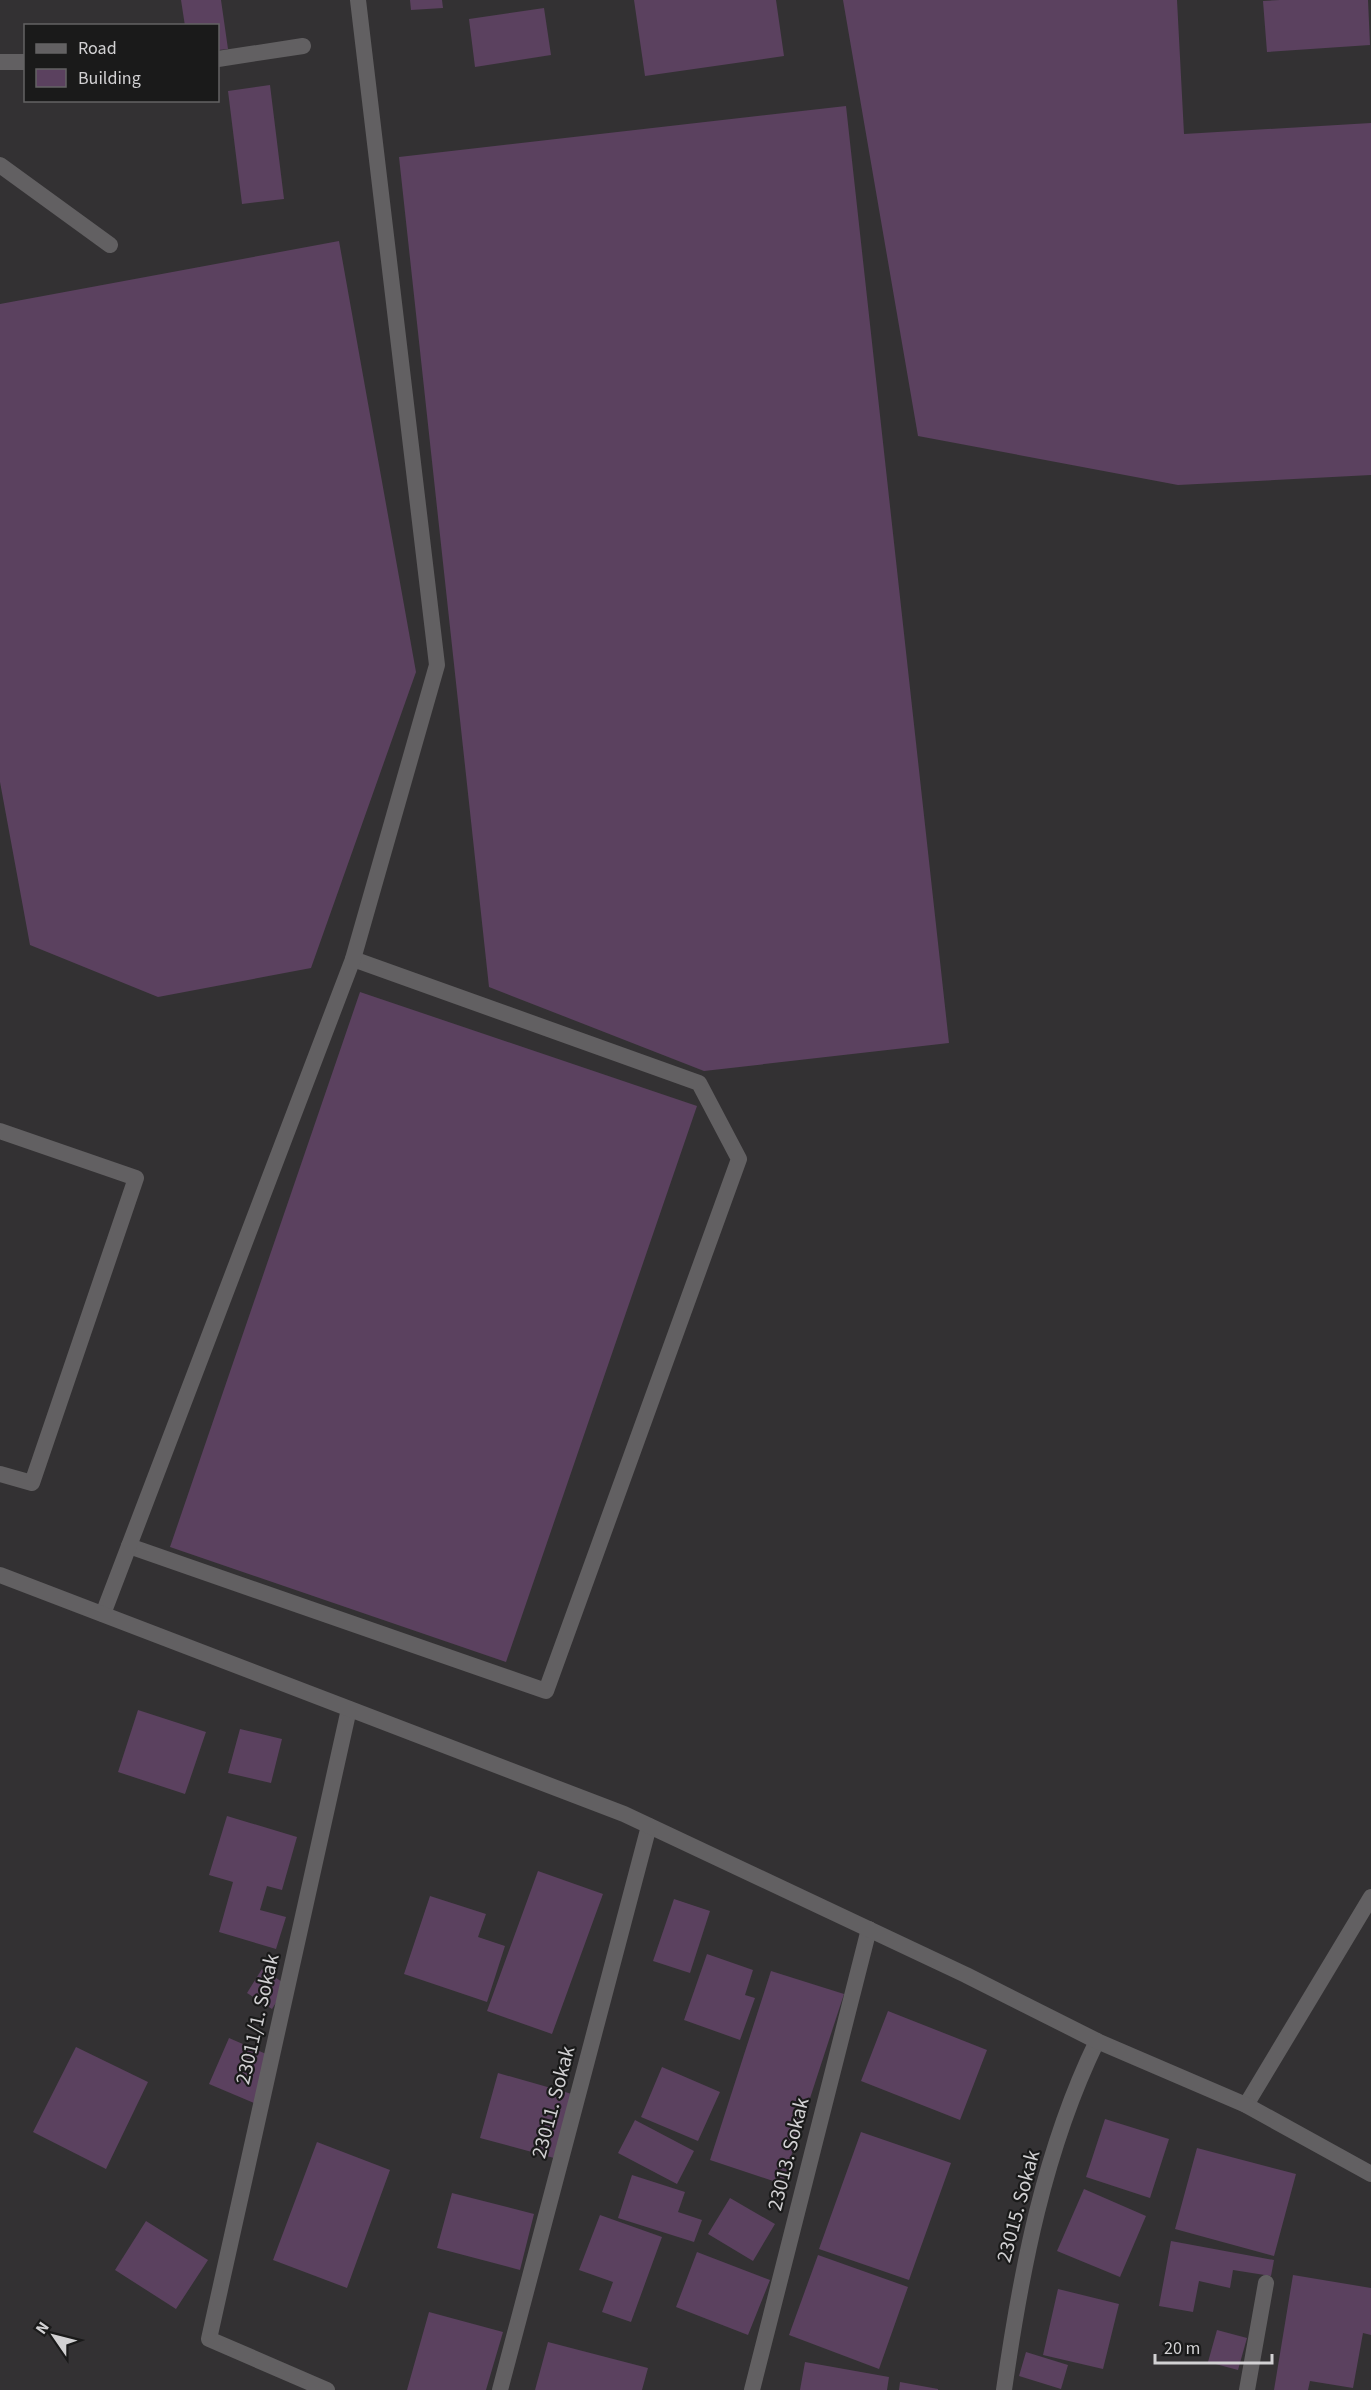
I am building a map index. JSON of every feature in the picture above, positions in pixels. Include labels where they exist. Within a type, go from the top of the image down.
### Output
[{"type":"street","points":[[103,1614],[353,959],[437,665],[358,0]]},
{"type":"street","points":[[219,59],[303,46]]},
{"type":"street","points":[[0,62],[24,63]]},
{"type":"street","points":[[0,165],[110,245]]},
{"type":"street","points":[[129,1546],[546,1691],[739,1159],[699,1083],[353,959]]},
{"type":"street","points":[[0,1131],[136,1178],[32,1483],[0,1474]]},
{"type":"street","points":[[0,1575],[349,1708],[649,1826],[869,1929],[1097,2041],[1246,2105],[1371,2174]]},
{"type":"street","name":"23011/1. Sokak","points":[[327,2390],[208,2338],[349,1708]]},
{"type":"street","name":"23011. Sokak","points":[[501,2390],[649,1826]]},
{"type":"street","points":[[1246,2105],[1371,1897]]},
{"type":"street","name":"23013. Sokak","points":[[752,2390],[869,1929]]},
{"type":"street","name":"23015. Sokak","points":[[1004,2390],[1028,2243],[1075,2086],[1097,2041]]},
{"type":"street","points":[[1247,2390],[1266,2283]]},
{"type":"building","points":[[181,0],[221,0],[228,49],[219,50],[219,24],[185,24]]},
{"type":"building","points":[[410,0],[442,0],[443,8],[411,10]]},
{"type":"building","points":[[634,0],[776,0],[784,56],[645,76]]},
{"type":"building","points":[[843,0],[1177,0],[1184,134],[1371,123],[1371,475],[1178,485],[918,436]]},
{"type":"building","points":[[1368,0],[1370,45],[1267,52],[1263,1]]},
{"type":"building","points":[[544,8],[551,55],[475,67],[469,19]]},
{"type":"building","points":[[270,85],[284,199],[242,204],[228,91]]},
{"type":"building","points":[[846,106],[949,1043],[704,1071],[489,987],[399,157]]},
{"type":"building","points":[[339,241],[416,672],[311,968],[158,997],[30,945],[0,782],[0,304]]},
{"type":"building","points":[[360,992],[697,1106],[506,1662],[170,1547]]},
{"type":"building","points":[[138,1710],[206,1732],[185,1794],[118,1772]]},
{"type":"building","points":[[240,1729],[282,1739],[271,1783],[228,1773]]},
{"type":"building","points":[[227,1816],[297,1837],[282,1890],[267,1886],[260,1910],[286,1917],[276,1949],[219,1932],[233,1882],[209,1875]]},
{"type":"building","points":[[538,1871],[603,1894],[552,2034],[487,2011]]},
{"type":"building","points":[[430,1896],[486,1914],[478,1937],[505,1946],[487,2002],[404,1974]]},
{"type":"building","points":[[674,1899],[710,1911],[690,1973],[653,1961]]},
{"type":"building","points":[[707,1954],[753,1970],[745,1995],[755,1998],[740,2040],[684,2020]]},
{"type":"building","points":[[262,1969],[287,1985],[272,2009],[247,1993]]},
{"type":"building","points":[[771,1971],[844,1994],[782,2184],[710,2160]]},
{"type":"building","points":[[888,2011],[987,2050],[960,2120],[861,2081]]},
{"type":"building","points":[[229,2038],[273,2057],[254,2103],[209,2084]]},
{"type":"building","points":[[76,2047],[148,2082],[106,2169],[33,2132]]},
{"type":"building","points":[[662,2067],[720,2092],[698,2141],[641,2117]]},
{"type":"building","points":[[498,2073],[572,2094],[554,2158],[480,2138]]},
{"type":"building","points":[[1105,2119],[1169,2139],[1150,2198],[1086,2177]]},
{"type":"building","points":[[635,2120],[694,2151],[677,2184],[618,2153]]},
{"type":"building","points":[[861,2132],[951,2163],[909,2280],[819,2249]]},
{"type":"building","points":[[317,2142],[390,2170],[347,2288],[273,2260]]},
{"type":"building","points":[[1197,2148],[1296,2174],[1274,2256],[1175,2229]]},
{"type":"building","points":[[632,2175],[685,2192],[678,2212],[702,2220],[694,2242],[618,2218]]},
{"type":"building","points":[[1084,2189],[1146,2216],[1120,2277],[1057,2251]]},
{"type":"building","points":[[452,2193],[534,2214],[520,2270],[437,2248]]},
{"type":"building","points":[[730,2198],[775,2224],[753,2261],[708,2234]]},
{"type":"building","points":[[600,2215],[662,2237],[631,2322],[602,2312],[613,2282],[579,2270]]},
{"type":"building","points":[[146,2221],[208,2260],[176,2309],[115,2270]]},
{"type":"building","points":[[1171,2241],[1274,2260],[1271,2276],[1233,2270],[1230,2288],[1199,2281],[1193,2312],[1159,2306]]},
{"type":"building","points":[[697,2252],[770,2280],[748,2335],[676,2307]]},
{"type":"building","points":[[818,2255],[908,2287],[879,2369],[789,2335]]},
{"type":"building","points":[[1293,2275],[1371,2288],[1371,2335],[1363,2333],[1353,2388],[1310,2381],[1308,2390],[1274,2390]]},
{"type":"building","points":[[1058,2289],[1119,2304],[1103,2369],[1043,2355]]},
{"type":"building","points":[[429,2312],[503,2332],[486,2390],[407,2390]]},
{"type":"building","points":[[1217,2330],[1247,2338],[1238,2370],[1208,2362]]},
{"type":"building","points":[[548,2342],[648,2368],[642,2390],[535,2390]]},
{"type":"building","points":[[1026,2352],[1068,2365],[1061,2389],[1019,2376]]},
{"type":"building","points":[[805,2362],[889,2377],[887,2390],[800,2390]]},
{"type":"building","points":[[900,2382],[938,2389],[938,2390],[899,2390]]}]
